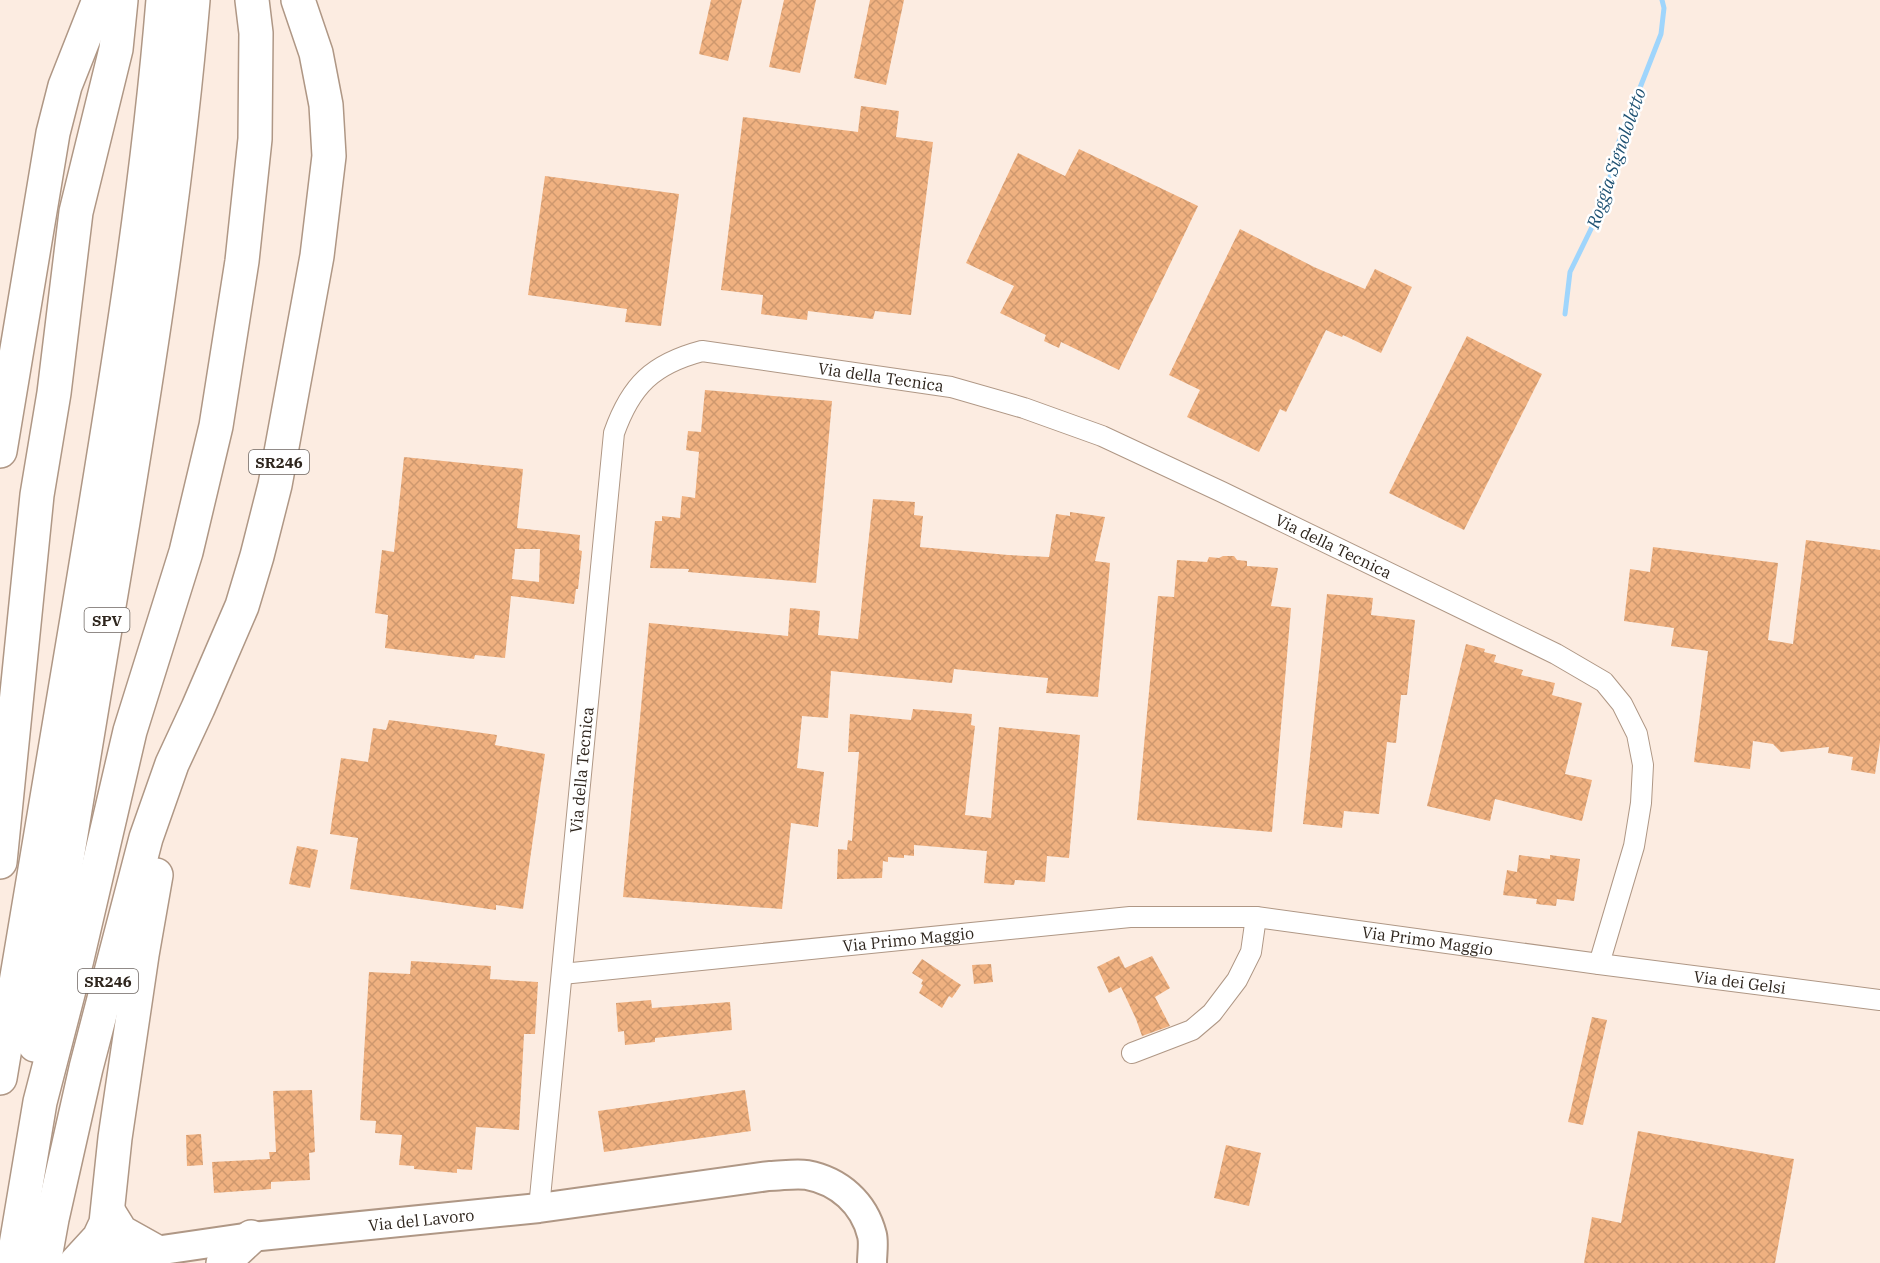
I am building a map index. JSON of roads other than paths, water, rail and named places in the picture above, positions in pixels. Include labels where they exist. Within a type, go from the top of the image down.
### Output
[{"type":"highway","points":[[0,451],[53,133],[64,86],[99,0]]},
{"type":"highway","points":[[0,862],[37,495],[54,393],[76,212],[116,50],[121,0]]},
{"type":"highway","name":"SPV","points":[[0,1078],[104,460],[127,308],[150,134],[163,0]]},
{"type":"highway","name":"SPV","points":[[0,1258],[18,1137],[160,293],[177,161],[193,0]]},
{"type":"highway","points":[[13,1263],[40,1102],[77,959],[130,731],[186,552],[216,426],[242,261],[255,139],[256,33],[252,0]]},
{"type":"highway","name":"SR246","points":[[44,1263],[86,1068],[146,838],[172,764],[242,606],[275,485],[321,226],[329,156],[326,105],[316,53],[298,0]]},
{"type":"highway","points":[[74,1263],[99,1238],[106,1222],[116,1138],[153,889],[170,812],[198,708]]},
{"type":"highway","points":[[108,1211],[121,1232],[155,1251]]},
{"type":"highway","points":[[223,1263],[251,1238]]},
{"type":"street","name":"Via della Tecnica","points":[[539,1208],[614,433],[622,410],[638,386],[656,370],[682,357],[702,351],[951,387],[1024,408],[1102,436],[1556,654],[1604,682],[1622,704],[1637,734],[1643,765],[1641,803],[1634,846],[1599,964]]},
{"type":"street","name":"Via Primo Maggio","points":[[562,974],[1130,917],[1256,917],[1599,964]]},
{"type":"street","points":[[1132,1053],[1192,1030],[1212,1013],[1237,980],[1251,952],[1256,917]]},
{"type":"street","name":"Via dei Gelsi","points":[[1599,964],[1880,1000]]},
{"type":"street","name":"Via del Lavoro","points":[[74,1263],[251,1238],[539,1208],[769,1176],[806,1175],[830,1183],[846,1193],[864,1211],[873,1237],[872,1263]]},
{"type":"waterway","name":"Roggia Signololetto","points":[[1565,314],[1570,272],[1592,227],[1608,185],[1618,144],[1661,34],[1664,8],[1662,0]]}]
